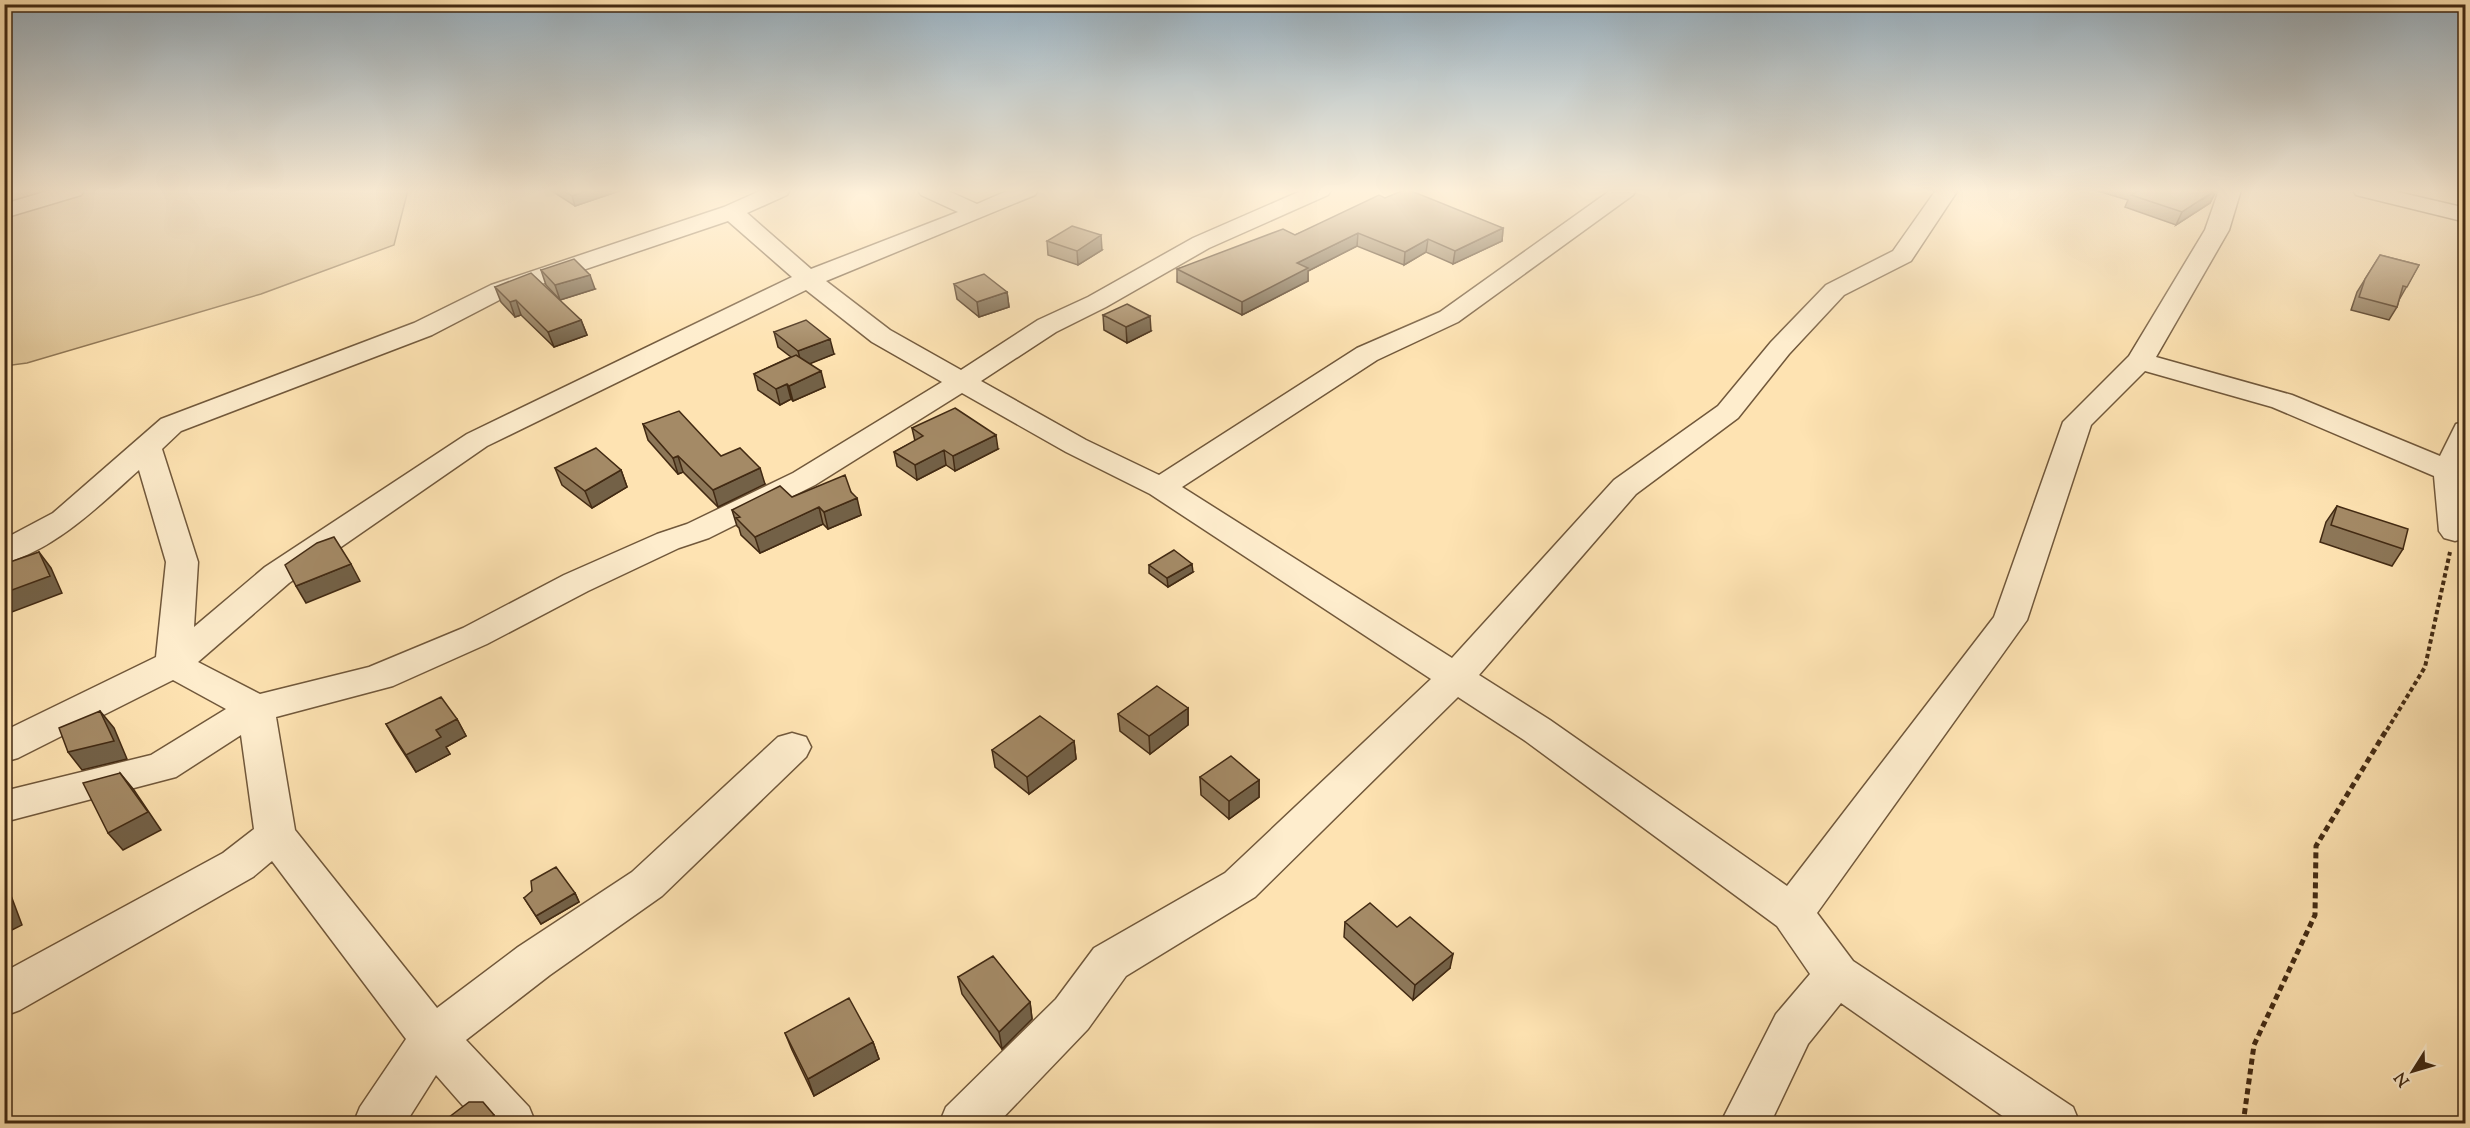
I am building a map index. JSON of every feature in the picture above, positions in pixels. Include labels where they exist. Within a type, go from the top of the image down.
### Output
[{"type":"street","points":[[4,553],[64,520],[171,425],[423,329],[500,291],[642,243]]},
{"type":"street","points":[[767,243],[808,279],[881,336],[1076,446],[1161,487],[1538,730],[1792,913],[1837,975],[2056,1124]]},
{"type":"street","points":[[4,748],[173,664],[277,575],[477,440],[808,279],[900,243]]},
{"type":"street","points":[[4,807],[162,767],[256,708],[380,677],[475,636],[576,583],[669,541],[698,531],[804,480],[1047,326],[1097,302],[1202,243]]},
{"type":"street","points":[[1161,487],[1368,354],[1449,317],[1551,243]]},
{"type":"street","points":[[963,1124],[1072,1014],[1110,962],[1240,885],[1456,677],[1625,487],[1728,412],[1780,348],[1835,290],[1902,256],[1911,243]]},
{"type":"street","points":[[1792,913],[2010,620],[2077,422],[2140,361],[2210,243]]},
{"type":"street","points":[[2140,361],[2282,401],[2457,474]]},
{"type":"street","points":[[2455,531],[2457,474],[2466,430]]},
{"type":"street","points":[[147,448],[182,561],[173,664]]},
{"type":"street","points":[[173,664],[256,708]]},
{"type":"street","points":[[256,708],[275,835],[433,1038],[512,1124]]},
{"type":"street","points":[[377,1124],[433,1038],[534,961],[647,884],[792,747]]},
{"type":"street","points":[[4,996],[238,865],[275,835]]},
{"type":"street","points":[[1744,1124],[1792,1029],[1837,975]]},
{"type":"path","points":[[2243,1124],[2254,1045],[2315,915],[2316,846],[2425,667],[2455,531]]},
{"type":"shaded area","points":[[4,243],[395,243],[394,245],[261,294],[27,363],[5,366]]},
{"type":"building","points":[[1052,243],[1090,243],[1077,251]]},
{"type":"building","points":[[1247,243],[1338,243],[1297,263],[1308,268],[1242,302],[1177,269]]},
{"type":"building","points":[[1382,243],[1422,243],[1405,252]]},
{"type":"building","points":[[1436,243],[1472,243],[1455,251]]},
{"type":"building","points":[[2380,255],[2419,265],[2407,287],[2403,286],[2397,307],[2359,297],[2365,279]]},
{"type":"building","points":[[574,259],[590,275],[555,285],[541,270]]},
{"type":"building","points":[[531,273],[581,320],[548,332],[516,300],[510,302],[495,287]]},
{"type":"building","points":[[984,274],[1007,292],[977,302],[954,284]]},
{"type":"building","points":[[1127,304],[1150,316],[1126,327],[1103,315]]},
{"type":"building","points":[[806,320],[830,339],[798,351],[774,332]]},
{"type":"building","points":[[796,355],[821,371],[789,386],[787,384],[776,389],[754,374]]},
{"type":"building","points":[[955,408],[996,435],[953,456],[944,450],[915,465],[894,452],[923,436],[912,428]]},
{"type":"building","points":[[679,411],[721,456],[740,448],[760,468],[713,490],[678,456],[673,458],[643,424]]},
{"type":"building","points":[[596,448],[621,470],[585,491],[555,468]]},
{"type":"building","points":[[845,475],[851,492],[857,498],[824,512],[819,507],[755,537],[736,518],[740,517],[732,510],[780,486],[792,497]]},
{"type":"building","points":[[2337,506],[2408,529],[2403,549],[2331,525]]},
{"type":"building","points":[[334,537],[351,564],[296,586],[285,565],[317,543]]},
{"type":"building","points":[[1174,550],[1192,564],[1167,578],[1149,565]]},
{"type":"building","points":[[39,552],[50,576],[4,593],[4,564]]},
{"type":"building","points":[[1157,686],[1188,708],[1149,736],[1118,714]]},
{"type":"building","points":[[441,697],[457,719],[436,730],[441,737],[406,755],[386,724]]},
{"type":"building","points":[[100,711],[114,741],[68,752],[59,728]]},
{"type":"building","points":[[1040,716],[1074,741],[1027,777],[992,750]]},
{"type":"building","points":[[1231,756],[1259,780],[1229,801],[1200,777]]},
{"type":"building","points":[[120,773],[148,812],[108,833],[83,783]]},
{"type":"building","points":[[556,867],[575,893],[536,916],[524,898],[532,891],[531,881]]},
{"type":"building","points":[[1370,903],[1397,927],[1410,917],[1453,954],[1415,985],[1345,922]]},
{"type":"building","points":[[993,956],[1030,1002],[999,1032],[958,977]]},
{"type":"building","points":[[849,998],[873,1042],[808,1079],[785,1033]]},
{"type":"building","points":[[469,1102],[483,1102],[494,1115],[482,1124],[440,1124]]},
{"type":"building","points":[[59,1117],[62,1124],[49,1124]]}]
